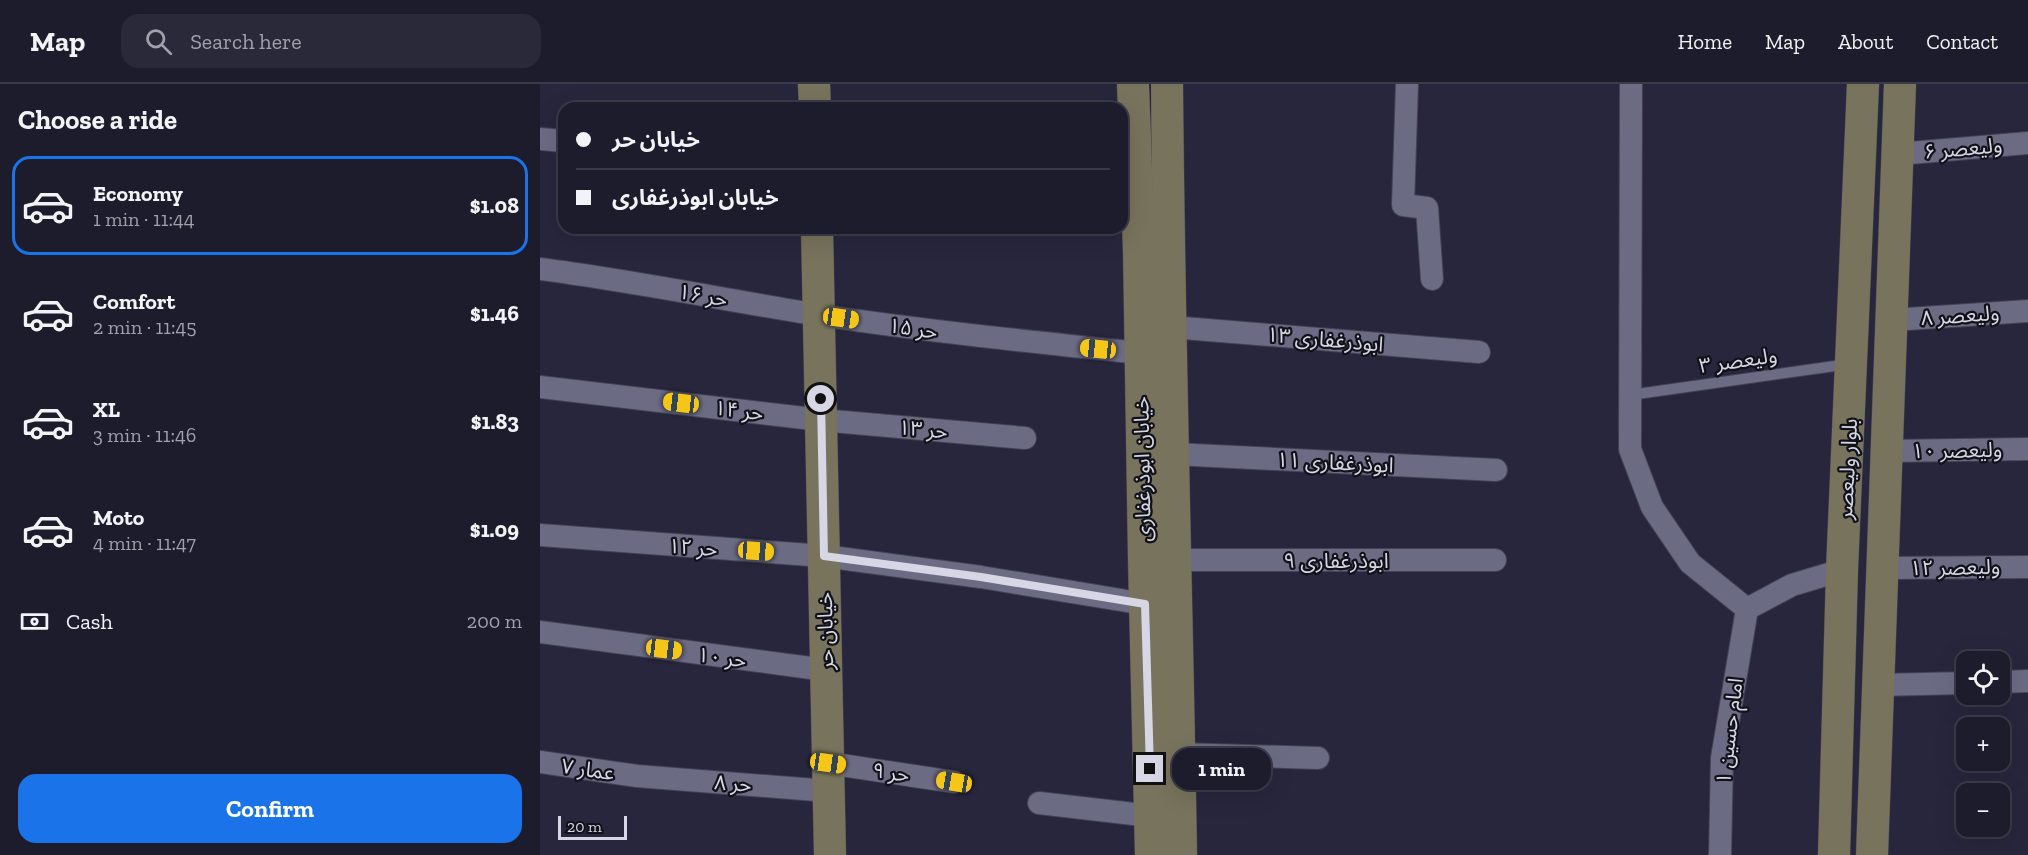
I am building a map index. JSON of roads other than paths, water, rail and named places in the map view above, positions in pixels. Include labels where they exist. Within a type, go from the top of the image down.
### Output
[{"type":"street","points":[[814,84],[815,102]]},
{"type":"street","name":"خیابان ابوذرغفاری","points":[[1134,84],[1129,164],[1154,251],[1171,327],[1181,855]]},
{"type":"street","name":"خیابان ابوذرغفاری","points":[[1151,855],[1140,354],[1154,251],[1167,84]]},
{"type":"street","points":[[1407,84],[1403,205],[1427,208],[1432,279]]},
{"type":"street","points":[[1631,84],[1630,449],[1652,507],[1690,563],[1747,609],[1792,585],[1842,570]]},
{"type":"street","name":"بلوار ولیعصر","points":[[1834,855],[1842,570],[1863,84]]},
{"type":"street","name":"بلوار ولیعصر","points":[[1872,855],[1900,84]]},
{"type":"street","points":[[540,139],[558,140]]},
{"type":"street","name":"ولیعصر ۶","points":[[1898,154],[2028,142]]},
{"type":"street","name":"خیابان حر","points":[[817,234],[830,855]]},
{"type":"street","name":"حر ۱۶","points":[[540,269],[819,315]]},
{"type":"street","name":"ولیعصر ۸","points":[[1892,320],[2028,310]]},
{"type":"street","name":"حر ۱۵","points":[[819,315],[972,336],[1140,354]]},
{"type":"street","name":"ابوذرغفاری ۱۳","points":[[1171,327],[1479,352]]},
{"type":"street","name":"حر ۱۴","points":[[540,387],[821,420]]},
{"type":"street","name":"حر ۱۳","points":[[821,420],[1025,438]]},
{"type":"street","name":"ولیعصر ۱۰","points":[[1887,451],[2028,449]]},
{"type":"street","name":"ابوذرغفاری ۱۱","points":[[1174,453],[1496,470]]},
{"type":"street","name":"حر ۱۲","points":[[540,535],[824,556],[981,577],[1145,604]]},
{"type":"street","name":"ابوذرغفاری ۹","points":[[1177,560],[1495,560]]},
{"type":"street","name":"ولیعصر ۱۲","points":[[1883,568],[2028,567]]},
{"type":"street","name":"امام حسین ۱","points":[[1720,855],[1722,758],[1747,609]]},
{"type":"street","name":"حر ۱۰","points":[[540,632],[618,644],[826,669]]},
{"type":"street","points":[[2010,682],[2028,681]]},
{"type":"street","points":[[1878,685],[1956,683]]},
{"type":"street","points":[[1180,754],[1318,758]]},
{"type":"street","name":"عمار ۷","points":[[540,762],[637,776]]},
{"type":"street","name":"حر ۸","points":[[637,776],[828,777]]},
{"type":"street","name":"حر ۹","points":[[828,777],[954,782]]},
{"type":"street","points":[[1039,803],[1151,816]]},
{"type":"lane","name":"ولیعصر ۳","points":[[1630,395],[1852,364]]},
{"type":"waterway","points":[[1150,84],[1152,184]]}]
